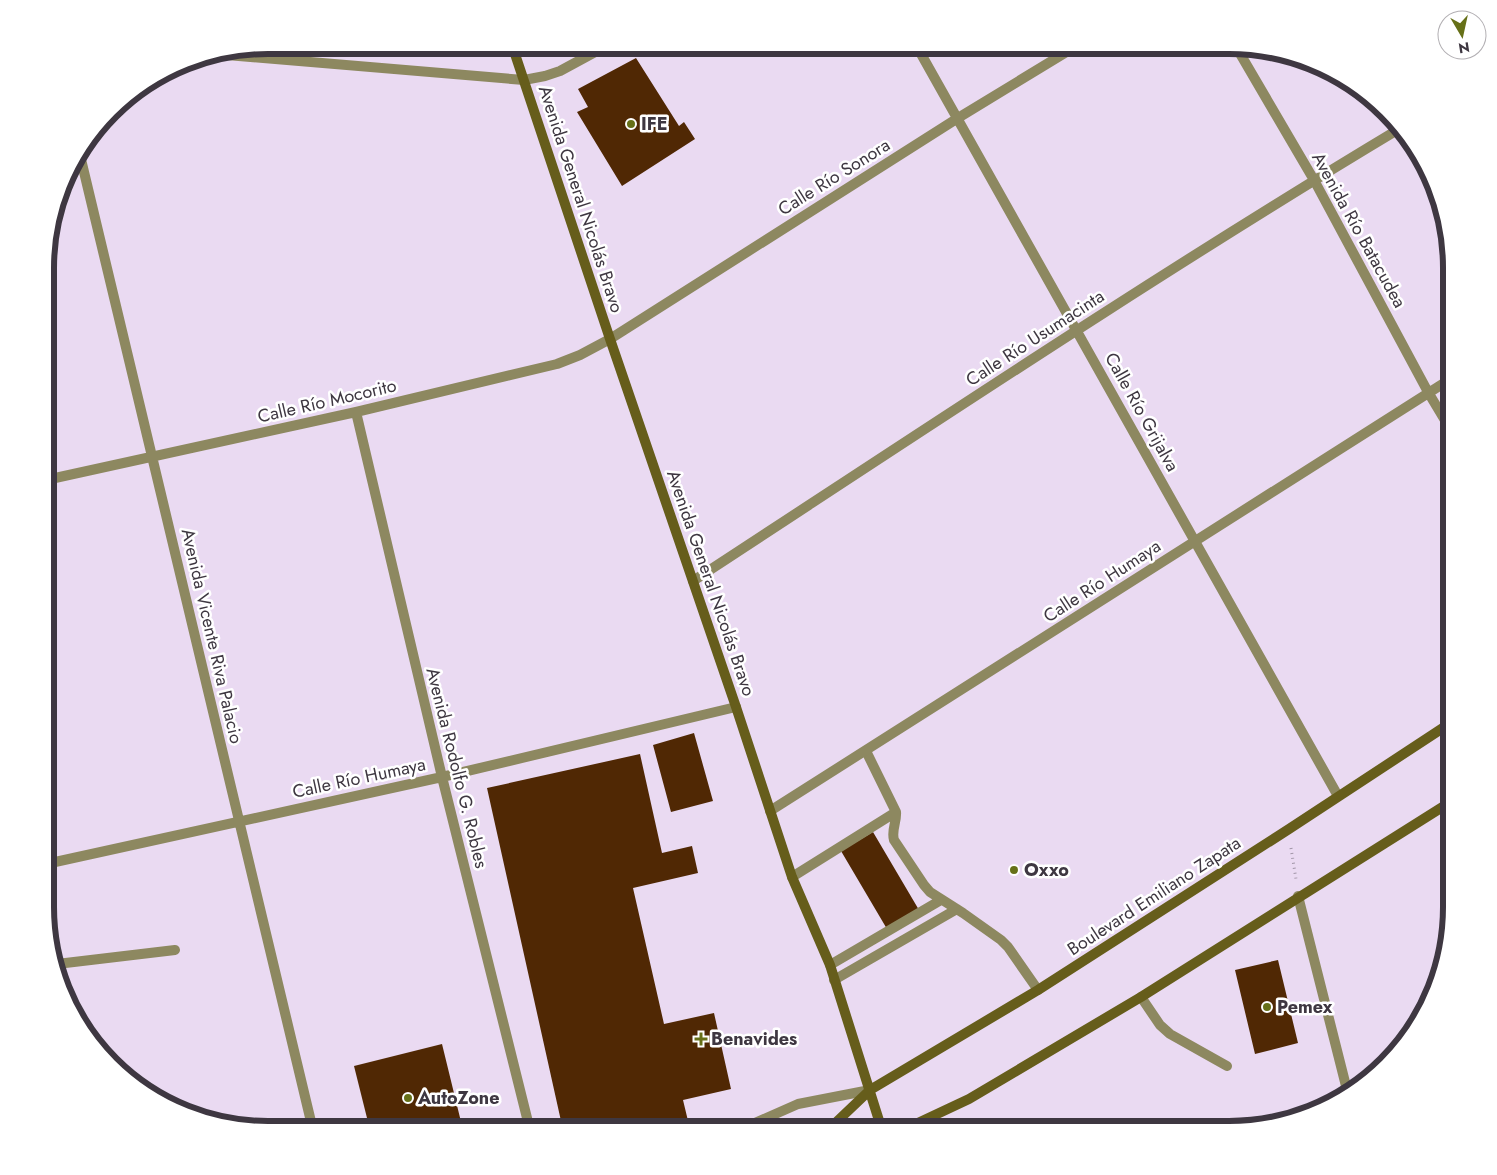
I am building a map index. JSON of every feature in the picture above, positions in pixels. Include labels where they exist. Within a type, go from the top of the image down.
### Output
[{"type":"main road","name":"Avenida General Nicolás Bravo","points":[[515,54],[792,877],[830,965],[879,1121]]},
{"type":"main road","name":"Boulevard Emiliano Zapata","points":[[837,1121],[870,1090],[1038,990],[1443,728]]},
{"type":"main road","points":[[922,1121],[969,1099],[1142,996],[1298,896],[1443,807]]},
{"type":"street","points":[[239,56],[524,80],[560,71],[591,54]]},
{"type":"street","name":"Calle Río Grijalva","points":[[921,54],[1338,796]]},
{"type":"street","name":"Calle Río Sonora","points":[[610,339],[958,118],[1063,54]]},
{"type":"street","name":"Avenida Río Batacudea","points":[[1240,54],[1314,180],[1443,417]]},
{"type":"street","name":"Calle Río Usumacinta","points":[[693,580],[1077,330],[1314,180],[1395,132]]},
{"type":"street","name":"Avenida Vicente Riva Palacio","points":[[81,161],[311,1121]]},
{"type":"street","name":"Calle Río Mocorito","points":[[54,478],[356,412],[557,364],[580,355],[610,339]]},
{"type":"street","name":"Calle Río Humaya","points":[[770,811],[1443,383]]},
{"type":"street","name":"Avenida Rodolfo G. Robles","points":[[356,412],[442,777],[528,1121]]},
{"type":"street","name":"Calle Río Humaya","points":[[54,862],[442,777],[736,706]]},
{"type":"street","points":[[866,751],[896,812],[892,831],[894,840],[924,885],[941,900],[1001,940],[1038,990]]},
{"type":"street","points":[[792,877],[896,812]]},
{"type":"street","points":[[1298,896],[1346,1086]]},
{"type":"street","points":[[830,965],[941,900]]},
{"type":"street","points":[[834,980],[957,909]]},
{"type":"street","points":[[61,964],[175,950]]},
{"type":"street","points":[[1142,996],[1160,1026],[1170,1034],[1227,1066]]},
{"type":"street","name":"Boulevard Emiliano Zapata","points":[[759,1121],[798,1104],[870,1090]]},
{"type":"path","points":[[1288,829],[1298,896]]},
{"type":"building","name":"IFE","points":[[636,58],[679,126],[684,122],[695,139],[622,186],[577,112],[588,107],[578,89]]},
{"type":"building","points":[[694,733],[713,801],[671,812],[653,745]]},
{"type":"building","points":[[640,754],[662,853],[692,846],[698,873],[633,888],[664,1024],[714,1013],[731,1089],[683,1100],[688,1121],[561,1121],[487,788]]},
{"type":"building","points":[[873,832],[919,910],[887,929],[841,851]]},
{"type":"building","name":"Pemex","points":[[1278,960],[1298,1043],[1255,1054],[1235,970]]},
{"type":"building","name":"AutoZone","points":[[442,1044],[461,1121],[368,1121],[354,1066]]},
{"type":"place","name":"IFE","points":[[631,124]]},
{"type":"place","name":"Oxxo","points":[[1014,870]]},
{"type":"place","name":"Pemex","points":[[1267,1007]]},
{"type":"place","name":"Benavides","points":[[701,1039]]},
{"type":"place","name":"AutoZone","points":[[408,1098]]}]
